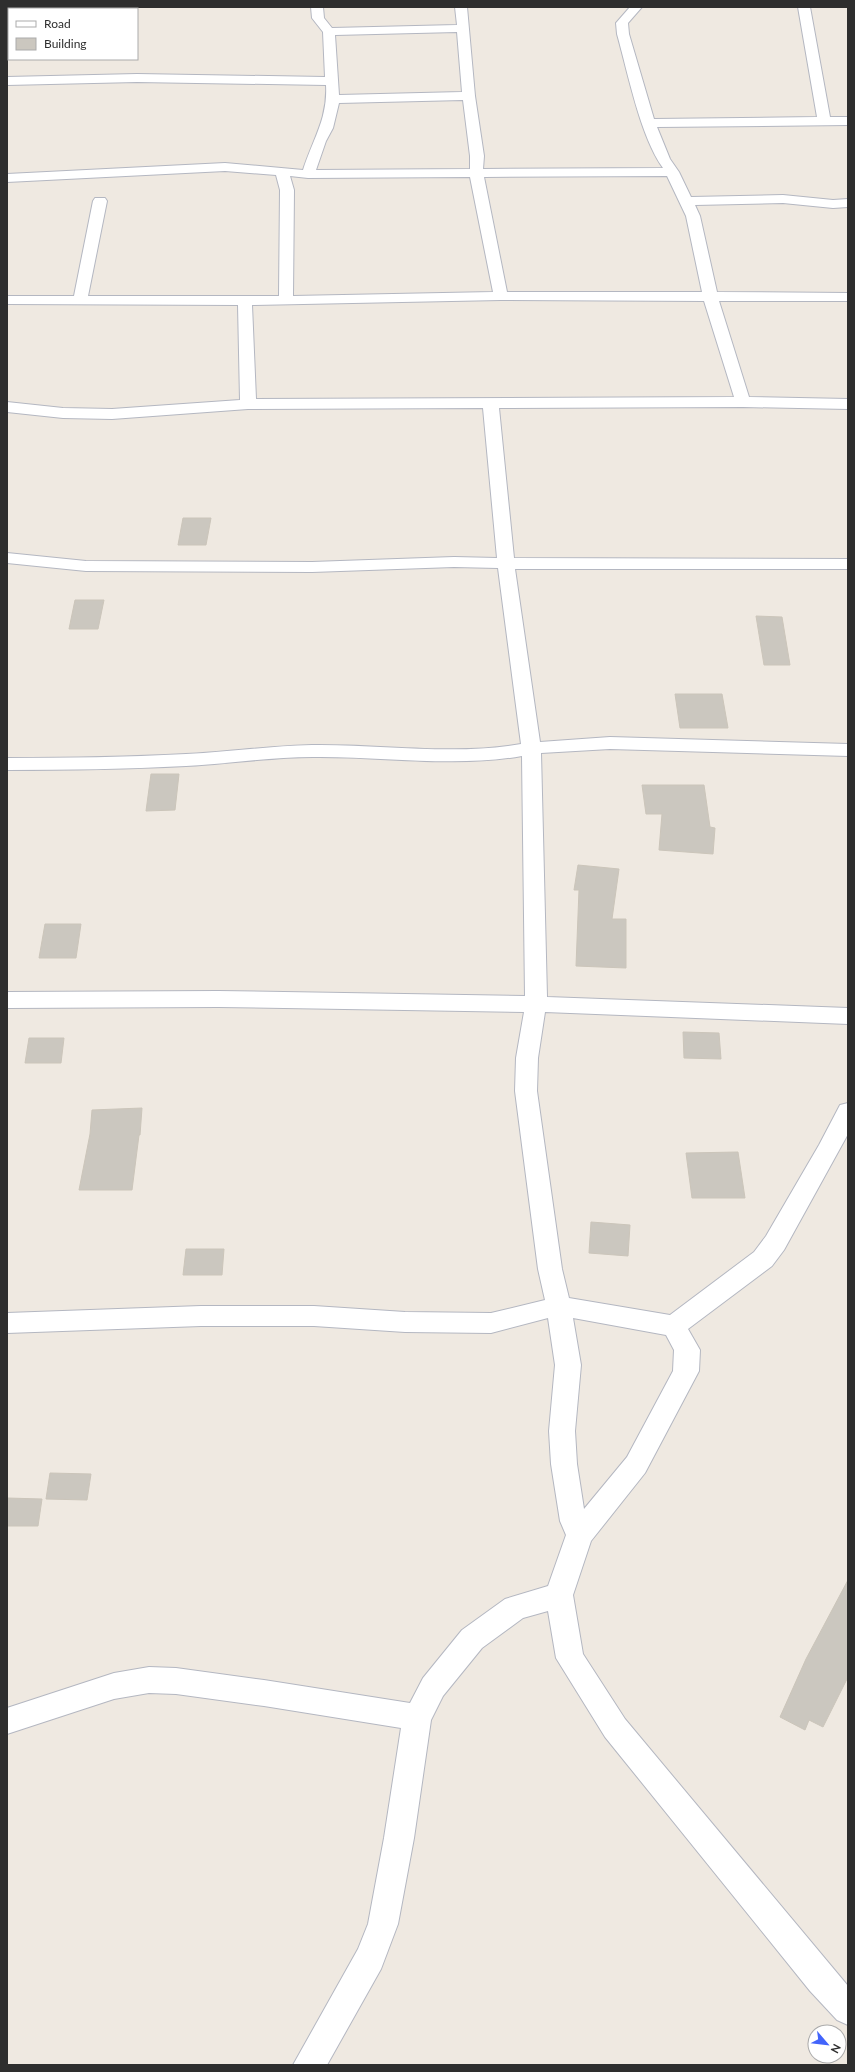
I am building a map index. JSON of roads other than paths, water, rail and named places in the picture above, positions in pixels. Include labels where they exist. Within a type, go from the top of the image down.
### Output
[{"type":"street","points":[[308,174],[319,141],[326,128],[333,99],[329,32],[318,18],[317,7]]},
{"type":"street","points":[[461,7],[469,96],[477,156],[476,173],[501,296]]},
{"type":"street","points":[[636,7],[622,23],[650,123],[663,159],[672,172],[693,216],[710,296],[743,402]]},
{"type":"street","points":[[804,7],[824,121]]},
{"type":"street","points":[[329,32],[462,28]]},
{"type":"street","points":[[7,81],[137,78],[332,81]]},
{"type":"street","points":[[333,99],[469,96]]},
{"type":"street","points":[[650,123],[848,121]]},
{"type":"street","points":[[7,178],[157,172],[183,168],[225,167],[308,174],[672,172]]},
{"type":"street","points":[[282,173],[288,190],[286,300]]},
{"type":"street","points":[[687,201],[783,199],[833,204],[848,203]]},
{"type":"street","points":[[80,301],[100,201]]},
{"type":"street","points":[[7,300],[245,301],[501,296],[848,297]]},
{"type":"street","points":[[245,301],[248,404]]},
{"type":"street","points":[[7,407],[63,413],[112,414],[248,404],[397,402],[491,404],[743,402],[848,404]]},
{"type":"street","points":[[491,404],[506,563],[531,748],[536,1003],[527,1058],[526,1091],[532,1125],[550,1269],[560,1306],[568,1365],[562,1432],[564,1464],[573,1521],[579,1535]]},
{"type":"street","points":[[7,558],[86,566],[312,568],[447,563],[609,565],[848,564]]},
{"type":"street","points":[[7,764],[93,764],[186,760],[312,751],[443,754],[503,753],[531,748],[610,743],[848,750]]},
{"type":"street","points":[[7,1000],[199,998],[536,1003],[848,1016]]},
{"type":"street","points":[[7,1324],[201,1316],[314,1316],[405,1322],[491,1323],[560,1306],[674,1326],[763,1259],[775,1243],[830,1147],[848,1111]]},
{"type":"street","points":[[674,1326],[687,1350],[686,1371],[672,1400],[636,1465],[579,1535],[559,1595],[570,1658],[615,1728],[821,1980],[848,2009]]},
{"type":"street","points":[[309,2065],[370,1958],[383,1924],[399,1838],[417,1718],[433,1687],[472,1638],[515,1608],[559,1595]]},
{"type":"street","points":[[7,1721],[114,1686],[149,1680],[176,1681],[235,1689],[371,1709],[417,1718]]}]
